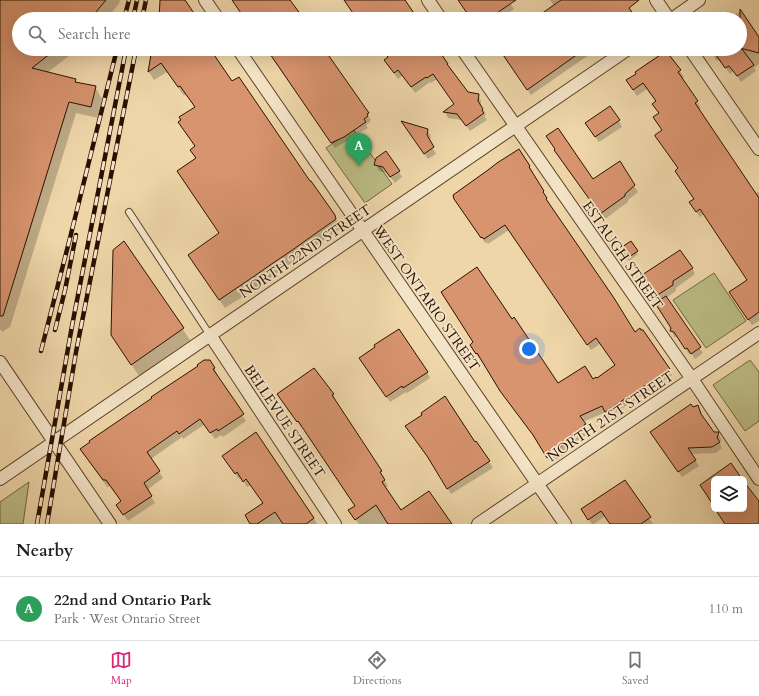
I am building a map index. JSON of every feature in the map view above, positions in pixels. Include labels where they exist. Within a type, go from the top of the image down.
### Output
[{"type":"street","points":[[205,0],[213,12]]},
{"type":"street","points":[[428,0],[436,12]]},
{"type":"street","points":[[656,0],[665,12]]},
{"type":"street","points":[[681,12],[699,0]]},
{"type":"street","name":"WEST ONTARIO STREET","points":[[243,56],[565,524]]},
{"type":"street","name":"ESTAUGH STREET","points":[[467,56],[692,379],[759,478]]},
{"type":"street","name":"NORTH 22ND STREET","points":[[0,479],[618,56]]},
{"type":"street","points":[[695,56],[759,149]]},
{"type":"street","name":"NORTH 21ST STREET","points":[[478,524],[759,333]]},
{"type":"street","name":"BELLEVUE STREET","points":[[210,335],[335,524]]},
{"type":"street","points":[[0,362],[110,524]]},
{"type":"lane","points":[[129,212],[210,335]]},
{"type":"green space","points":[[353,129],[392,184],[365,203],[326,148]]},
{"type":"green space","points":[[714,273],[746,321],[706,348],[673,300]]},
{"type":"green space","points":[[750,360],[759,372],[759,421],[745,431],[713,385]]},
{"type":"green space","points":[[29,482],[23,524],[0,524],[0,502]]},
{"type":"building","points":[[0,0],[106,0],[96,12],[12,12],[12,56],[47,56],[32,68],[76,79],[75,82],[96,86],[91,107],[69,102],[3,316],[0,316]]},
{"type":"building","points":[[160,0],[185,0],[193,12],[159,12]]},
{"type":"building","points":[[232,0],[290,0],[299,12],[240,12]]},
{"type":"building","points":[[344,0],[405,0],[413,12],[352,12]]},
{"type":"building","points":[[458,0],[516,0],[498,12],[466,12]]},
{"type":"building","points":[[561,0],[639,0],[629,8],[632,12],[544,12]]},
{"type":"building","points":[[747,19],[759,37],[759,53],[747,50]]},
{"type":"building","points":[[151,56],[215,56],[232,81],[239,77],[335,215],[336,219],[219,300],[188,255],[219,233],[177,171],[196,158],[190,150],[195,146],[178,122],[181,120],[179,117],[195,107],[180,86],[178,87],[161,63],[148,72]]},
{"type":"building","points":[[271,56],[329,56],[369,113],[364,119],[366,122],[344,137],[331,143]]},
{"type":"building","points":[[387,56],[443,56],[468,92],[479,94],[478,101],[484,113],[466,126],[457,114],[443,112],[454,104],[433,74],[411,87],[398,70],[394,73],[384,60],[388,57]]},
{"type":"building","points":[[504,56],[575,56],[527,90]]},
{"type":"building","points":[[659,56],[670,56],[681,70],[678,72],[698,101],[695,103],[759,198],[759,312],[748,320],[729,292],[747,280],[700,209],[696,212],[689,202],[694,199],[675,171],[678,168],[655,136],[662,130],[653,117],[659,113],[652,104],[656,101],[643,83],[633,90],[626,80],[636,74],[635,72]]},
{"type":"building","points":[[717,56],[747,56],[754,65],[737,76],[729,66],[725,68]]},
{"type":"building","points":[[610,106],[620,120],[595,137],[585,123]]},
{"type":"building","points":[[401,121],[428,129],[427,135],[434,147],[424,154]]},
{"type":"building","points":[[558,128],[593,179],[620,161],[635,185],[625,194],[625,196],[600,214],[554,150],[555,149],[546,136]]},
{"type":"building","points":[[519,149],[544,191],[543,192],[547,198],[546,199],[614,298],[635,332],[640,328],[643,330],[670,369],[605,412],[602,406],[580,416],[586,424],[584,425],[585,427],[572,436],[560,447],[561,448],[547,458],[533,435],[500,391],[477,353],[476,354],[470,345],[473,342],[441,292],[477,267],[512,319],[514,317],[558,383],[585,366],[593,379],[596,377],[597,378],[615,365],[596,338],[587,345],[505,225],[484,239],[482,237],[481,238],[454,199],[453,195]]},
{"type":"building","points":[[386,151],[400,171],[390,177],[383,167],[374,165],[376,158]]},
{"type":"building","points":[[124,241],[184,328],[131,365],[111,335],[113,250]]},
{"type":"building","points":[[631,241],[638,251],[626,259],[619,249]]},
{"type":"building","points":[[680,250],[693,268],[673,281],[673,285],[656,296],[642,275]]},
{"type":"building","points":[[666,296],[701,347],[691,354],[687,348],[685,349],[674,332],[670,331],[671,328],[655,303]]},
{"type":"building","points":[[399,329],[428,372],[403,388],[402,386],[386,397],[359,358],[375,347],[374,345]]},
{"type":"building","points":[[204,360],[210,360],[215,368],[213,369],[244,414],[218,431],[217,429],[210,433],[200,419],[179,434],[177,431],[147,452],[160,471],[144,483],[152,496],[123,515],[116,505],[121,501],[106,480],[103,480],[80,449],[90,442],[89,441],[152,398],[151,397],[198,366],[197,365]]},
{"type":"building","points":[[314,368],[334,394],[332,395],[382,471],[380,472],[385,480],[382,482],[401,510],[429,491],[452,524],[388,524],[376,505],[355,520],[348,510],[355,506],[298,421],[297,422],[277,394]]},
{"type":"building","points":[[445,396],[475,442],[476,441],[490,461],[447,489],[427,456],[405,426],[422,415],[421,413]]},
{"type":"building","points":[[691,404],[693,407],[698,405],[701,414],[714,432],[719,432],[717,438],[720,442],[712,447],[688,448],[696,460],[678,472],[650,432]]},
{"type":"building","points":[[256,432],[314,518],[306,524],[283,524],[275,512],[257,524],[250,524],[245,515],[263,503],[246,479],[243,482],[237,472],[235,474],[222,456]]},
{"type":"building","points":[[731,463],[740,476],[713,476]]},
{"type":"building","points":[[711,477],[711,502],[700,485]]},
{"type":"building","points":[[625,480],[651,517],[641,524],[610,524],[601,511],[588,520],[581,509]]},
{"type":"building","points":[[747,486],[759,501],[759,524],[725,524],[717,512],[747,512]]},
{"type":"railway","points":[[126,12],[129,0]]},
{"type":"railway","points":[[134,12],[137,0]]},
{"type":"railway","points":[[143,12],[146,0]]},
{"type":"railway","points":[[41,351],[115,56]]},
{"type":"railway","points":[[37,524],[72,326],[125,56]]},
{"type":"railway","points":[[47,524],[76,352],[135,56]]},
{"type":"railway","points":[[55,330],[76,235]]},
{"type":"place","name":"22nd and Ontario Park","points":[[359,166]]}]
